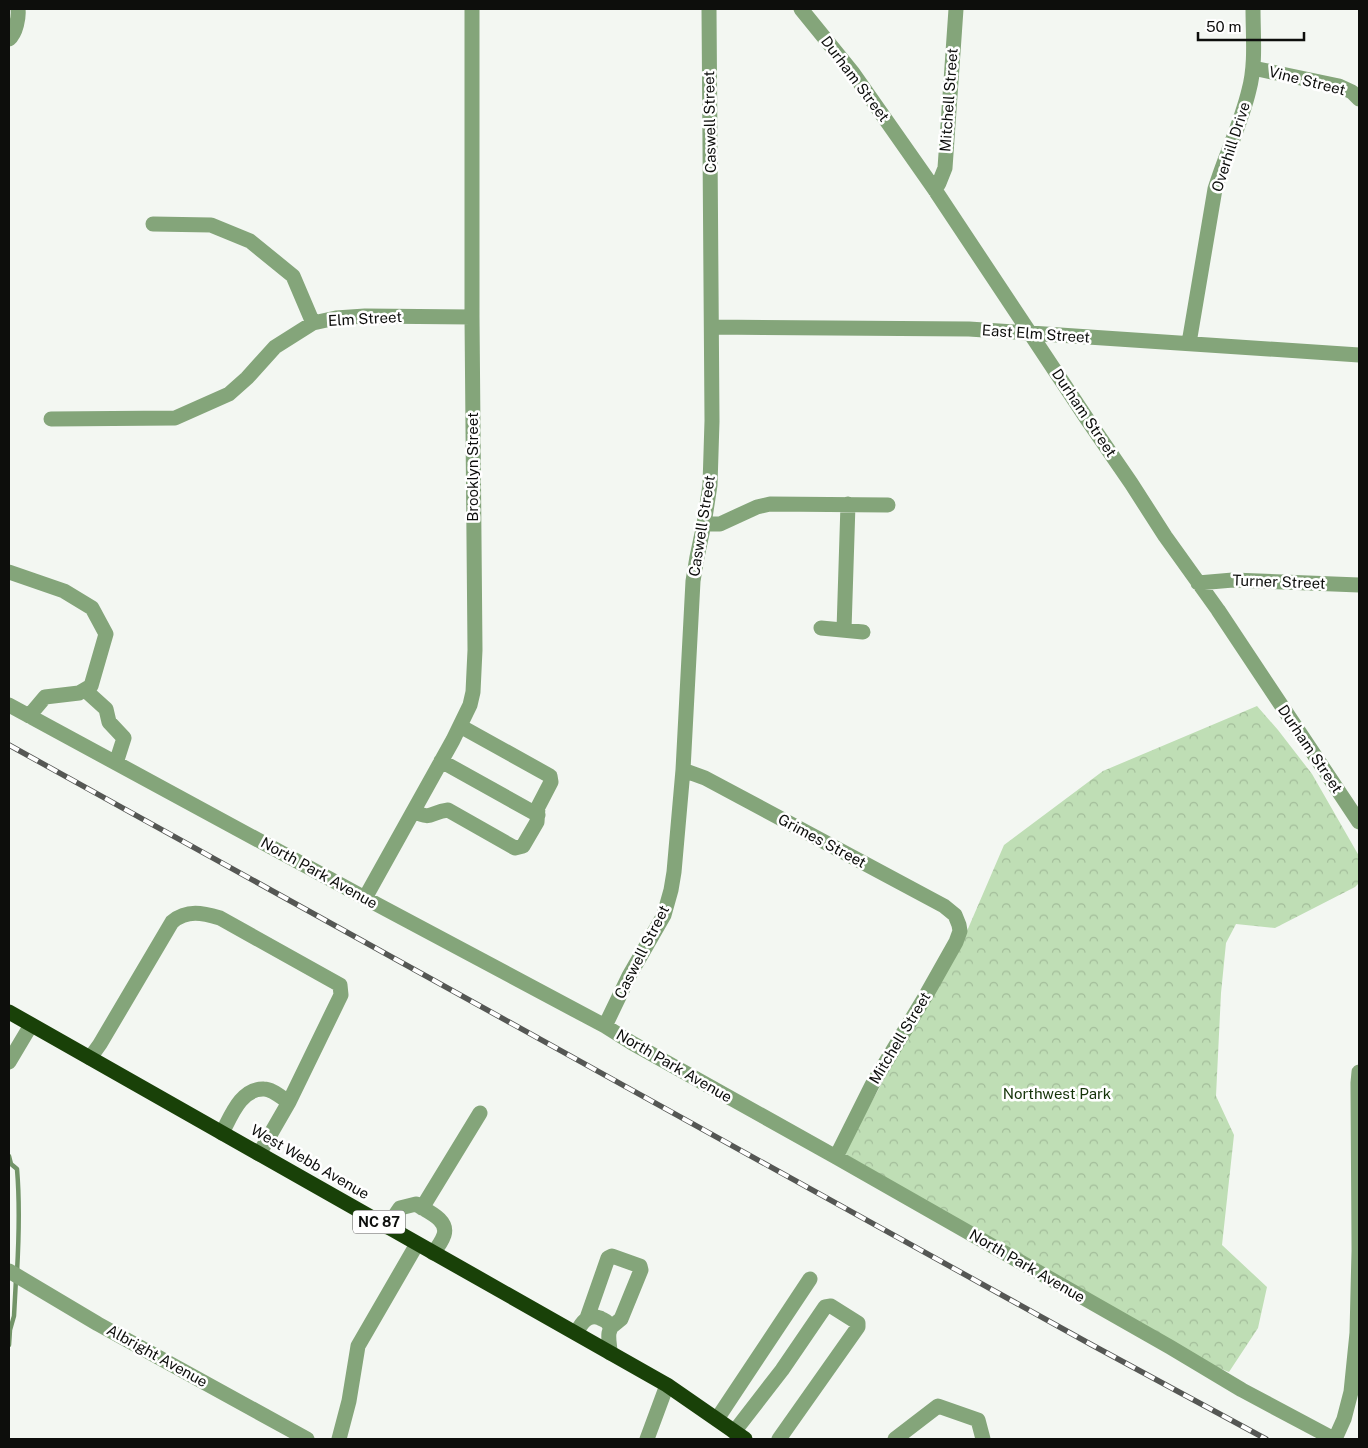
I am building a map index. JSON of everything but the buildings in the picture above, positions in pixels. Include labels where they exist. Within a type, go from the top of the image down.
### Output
[{"type":"highway","name":"West Webb Avenue","points":[[9,1012],[668,1385],[740,1436]]},
{"type":"street","points":[[9,39],[12,36],[19,14],[18,9]]},
{"type":"street","name":"Brooklyn Street","points":[[365,898],[460,726],[470,705],[473,692],[476,650],[472,317],[472,9]]},
{"type":"street","name":"Caswell Street","points":[[605,1026],[629,976],[664,915],[674,872],[683,770],[693,581],[710,485],[712,327],[709,9]]},
{"type":"street","name":"Durham Street","points":[[801,9],[853,72],[935,190],[1165,536],[1223,618],[1359,822]]},
{"type":"street","name":"Mitchell Street","points":[[935,190],[940,183],[945,168],[956,9]]},
{"type":"street","name":"Overhill Drive","points":[[1189,343],[1215,189],[1250,89],[1253,68],[1253,9]]},
{"type":"street","name":"Vine Street","points":[[1253,68],[1339,86],[1352,92],[1359,99]]},
{"type":"street","points":[[153,224],[211,225],[250,241],[293,276],[313,323]]},
{"type":"street","name":"Elm Street","points":[[51,419],[175,418],[229,394],[247,378],[275,347],[313,323],[336,318],[365,316],[472,317]]},
{"type":"street","name":"East Elm Street","points":[[712,327],[970,329],[1359,355]]},
{"type":"street","points":[[704,524],[720,524],[757,507],[770,504],[888,505]]},
{"type":"street","points":[[844,630],[848,504]]},
{"type":"street","points":[[9,572],[64,591],[92,608],[106,634],[91,686],[79,693],[45,697],[29,716]]},
{"type":"street","name":"Turner Street","points":[[1198,583],[1233,580],[1359,585]]},
{"type":"street","points":[[821,628],[863,632]]},
{"type":"street","points":[[85,690],[106,709],[109,722],[124,738],[116,763]]},
{"type":"street","name":"North Park Avenue","points":[[9,705],[605,1026],[1242,1390],[1334,1439]]},
{"type":"street","points":[[414,811],[424,816],[431,816],[440,811],[448,810],[515,848],[523,846],[537,822],[538,807],[551,782],[550,776],[460,726]]},
{"type":"street","points":[[441,761],[538,816]]},
{"type":"street","name":"Grimes Street","points":[[683,770],[705,778],[944,906],[957,919]]},
{"type":"street","points":[[90,1058],[172,922],[178,917],[191,913],[207,914],[220,918],[340,985],[341,995],[297,1087],[259,1154]]},
{"type":"street","name":"Mitchell Street","points":[[836,1157],[872,1085],[956,942],[960,931],[957,919]]},
{"type":"street","points":[[9,1062],[31,1025]]},
{"type":"street","points":[[1334,1439],[1344,1419],[1351,1392],[1358,1333],[1359,1072]]},
{"type":"street","points":[[222,1133],[240,1102],[252,1091],[266,1089],[289,1102]]},
{"type":"street","points":[[422,1208],[480,1112]]},
{"type":"street","points":[[388,1227],[400,1208],[416,1204],[440,1219],[444,1226],[445,1234],[433,1253]]},
{"type":"street","points":[[339,1439],[349,1401],[358,1346],[417,1244]]},
{"type":"street","points":[[587,1318],[608,1258],[612,1256],[640,1266],[642,1270],[621,1319],[610,1328]]},
{"type":"street","name":"Albright Avenue","points":[[9,1271],[98,1324],[307,1439]]},
{"type":"street","points":[[717,1419],[810,1279]]},
{"type":"street","points":[[740,1436],[825,1307],[830,1306],[858,1322],[858,1328],[779,1439]]},
{"type":"street","points":[[576,1333],[582,1322],[587,1318],[596,1316],[608,1322],[610,1328],[610,1353]]},
{"type":"street","points":[[647,1439],[668,1385]]},
{"type":"street","points":[[894,1439],[938,1406],[978,1420],[983,1439]]},
{"type":"green space","name":"Northwest Park","points":[[1257,706],[1312,774],[1359,856],[1359,883],[1355,887],[1275,928],[1236,924],[1226,943],[1221,993],[1216,1096],[1234,1135],[1222,1245],[1267,1287],[1258,1328],[1229,1372],[1211,1365],[843,1153],[967,931],[1004,845],[1103,771]]},
{"type":"waterway","points":[[9,1156],[11,1164],[17,1169],[18,1182],[17,1272]]},
{"type":"waterway","points":[[9,1345],[10,1330],[14,1316],[16,1279]]},
{"type":"railway","points":[[9,745],[1092,1345],[1266,1439]]}]
